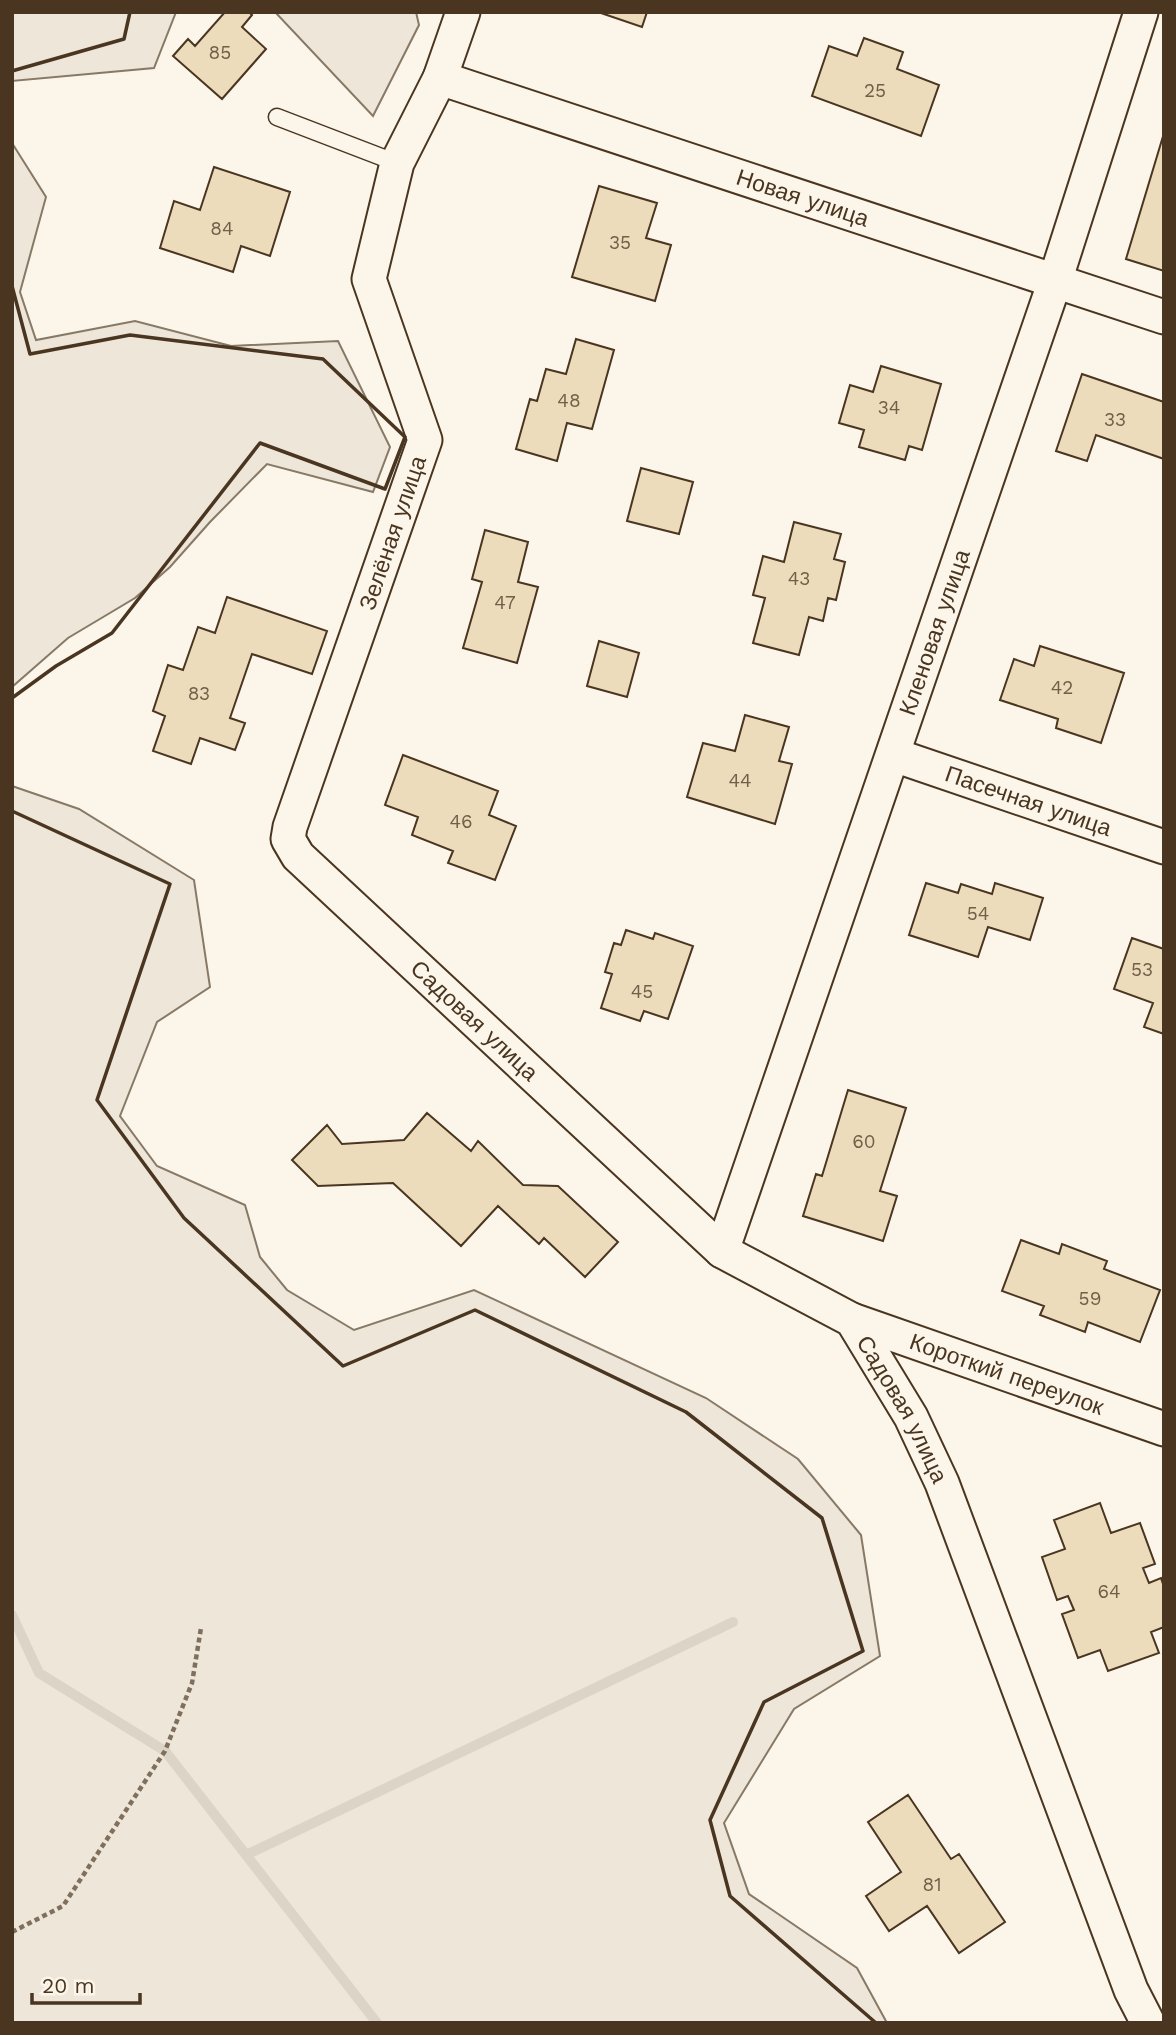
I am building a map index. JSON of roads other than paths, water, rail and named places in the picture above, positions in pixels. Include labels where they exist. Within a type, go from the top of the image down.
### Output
[{"type":"street","name":"Зелёная улица","points":[[298,856],[288,839],[290,827],[425,440],[369,279],[397,163],[440,78],[463,12]]},
{"type":"street","name":"Кленовая улица","points":[[722,1251],[1055,281],[1141,12]]},
{"type":"street","name":"Новая улица","points":[[440,78],[1164,317]]},
{"type":"street","name":"Пасечная улица","points":[[894,755],[1164,848]]},
{"type":"street","name":"Садовая улица","points":[[298,856],[722,1251],[852,1320],[911,1417],[942,1483],[1131,1990],[1148,2023]]},
{"type":"street","name":"Короткий переулок","points":[[852,1320],[1164,1429]]},
{"type":"lane","points":[[277,117],[397,163]]},
{"type":"waterway","points":[[12,1615],[39,1673],[165,1751],[377,2023]]},
{"type":"waterway","points":[[246,1855],[733,1622]]}]
